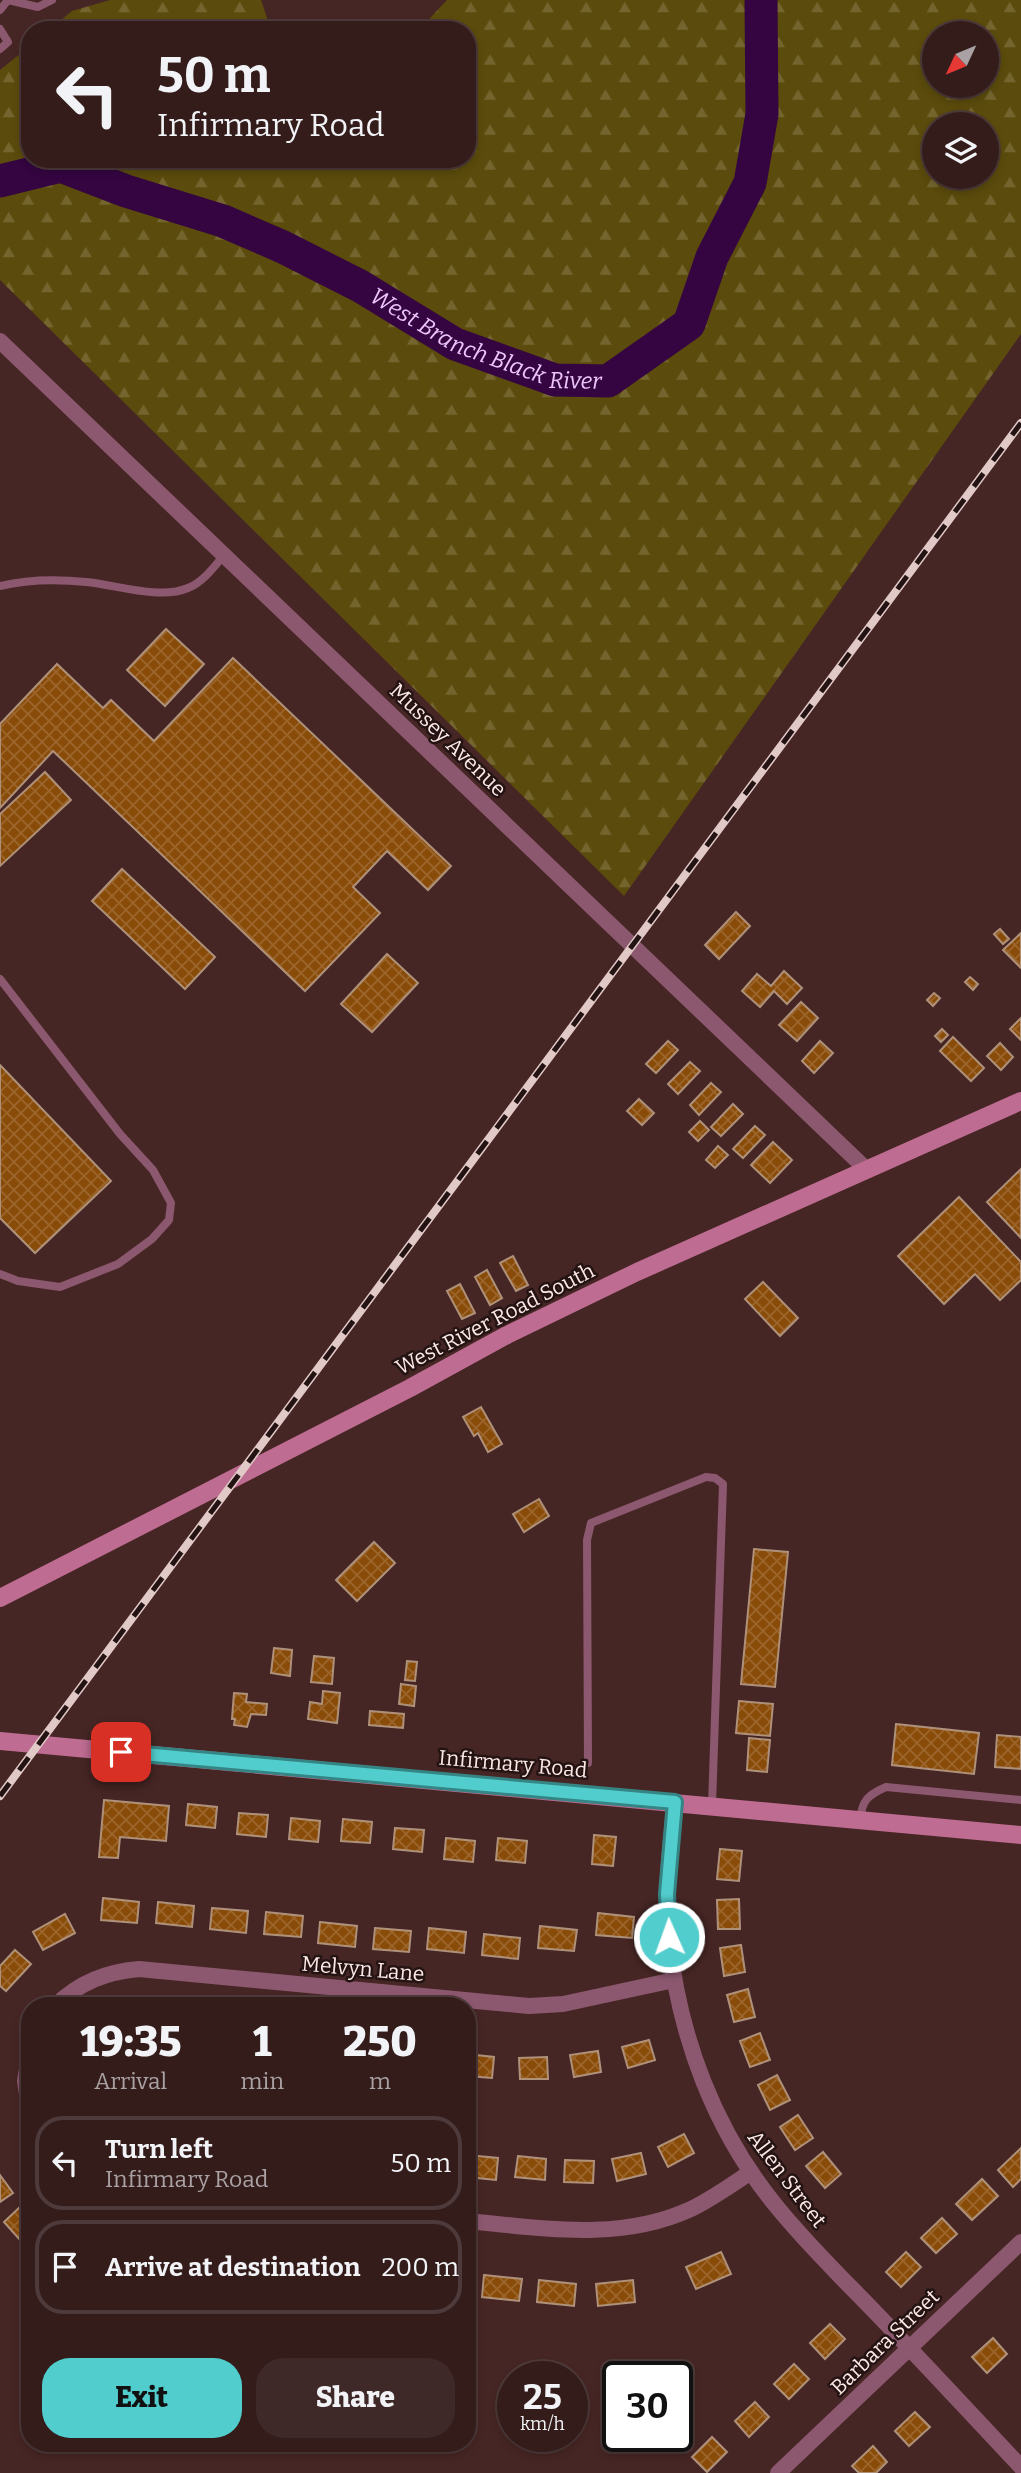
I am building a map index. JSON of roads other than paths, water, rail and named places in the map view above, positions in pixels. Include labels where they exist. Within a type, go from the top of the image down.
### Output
[{"type":"main road","name":"West River Road South","points":[[0,1598],[410,1388],[507,1335],[637,1272],[1021,1101]]},
{"type":"main road","name":"Infirmary Road","points":[[0,1741],[1021,1835]]},
{"type":"street","name":"Mussey Avenue","points":[[0,341],[867,1170]]},
{"type":"street","name":"Allen Street","points":[[675,1802],[667,1894],[674,1980],[683,2021],[704,2082],[731,2139],[751,2172],[802,2236],[1021,2467]]},
{"type":"street","name":"Melvyn Lane","points":[[66,1997],[82,1983],[101,1975],[139,1969],[434,1997]]},
{"type":"street","name":"Melvyn Lane","points":[[476,2001],[529,2006],[563,2004],[674,1980]]},
{"type":"street","points":[[476,2222],[586,2231],[629,2228],[690,2210],[751,2172]]},
{"type":"street","name":"Barbara Street","points":[[778,2473],[1021,2242]]},
{"type":"lane","points":[[0,10],[8,0],[38,7],[52,0]]},
{"type":"lane","points":[[0,29],[8,42],[0,49]]},
{"type":"lane","points":[[0,586],[45,579],[88,582],[168,594],[190,588],[205,577],[224,555]]},
{"type":"lane","points":[[0,979],[120,1134],[153,1170],[171,1203],[169,1220],[152,1239],[118,1264],[60,1287],[18,1281],[0,1274]]},
{"type":"lane","points":[[587,1763],[587,1540],[591,1523],[705,1478],[715,1478],[723,1484],[712,1805]]},
{"type":"lane","points":[[860,1820],[861,1805],[873,1793],[887,1787],[1021,1800]]},
{"type":"waterway","name":"West Branch Black River","points":[[66,168],[126,191],[223,221],[283,247],[360,286],[455,344],[555,380],[608,381],[689,324],[712,257],[750,183],[762,114],[761,0]]},
{"type":"waterway","name":"West Branch Black River","points":[[0,181],[53,168]]},
{"type":"railway","points":[[0,1796],[1021,423]]}]
